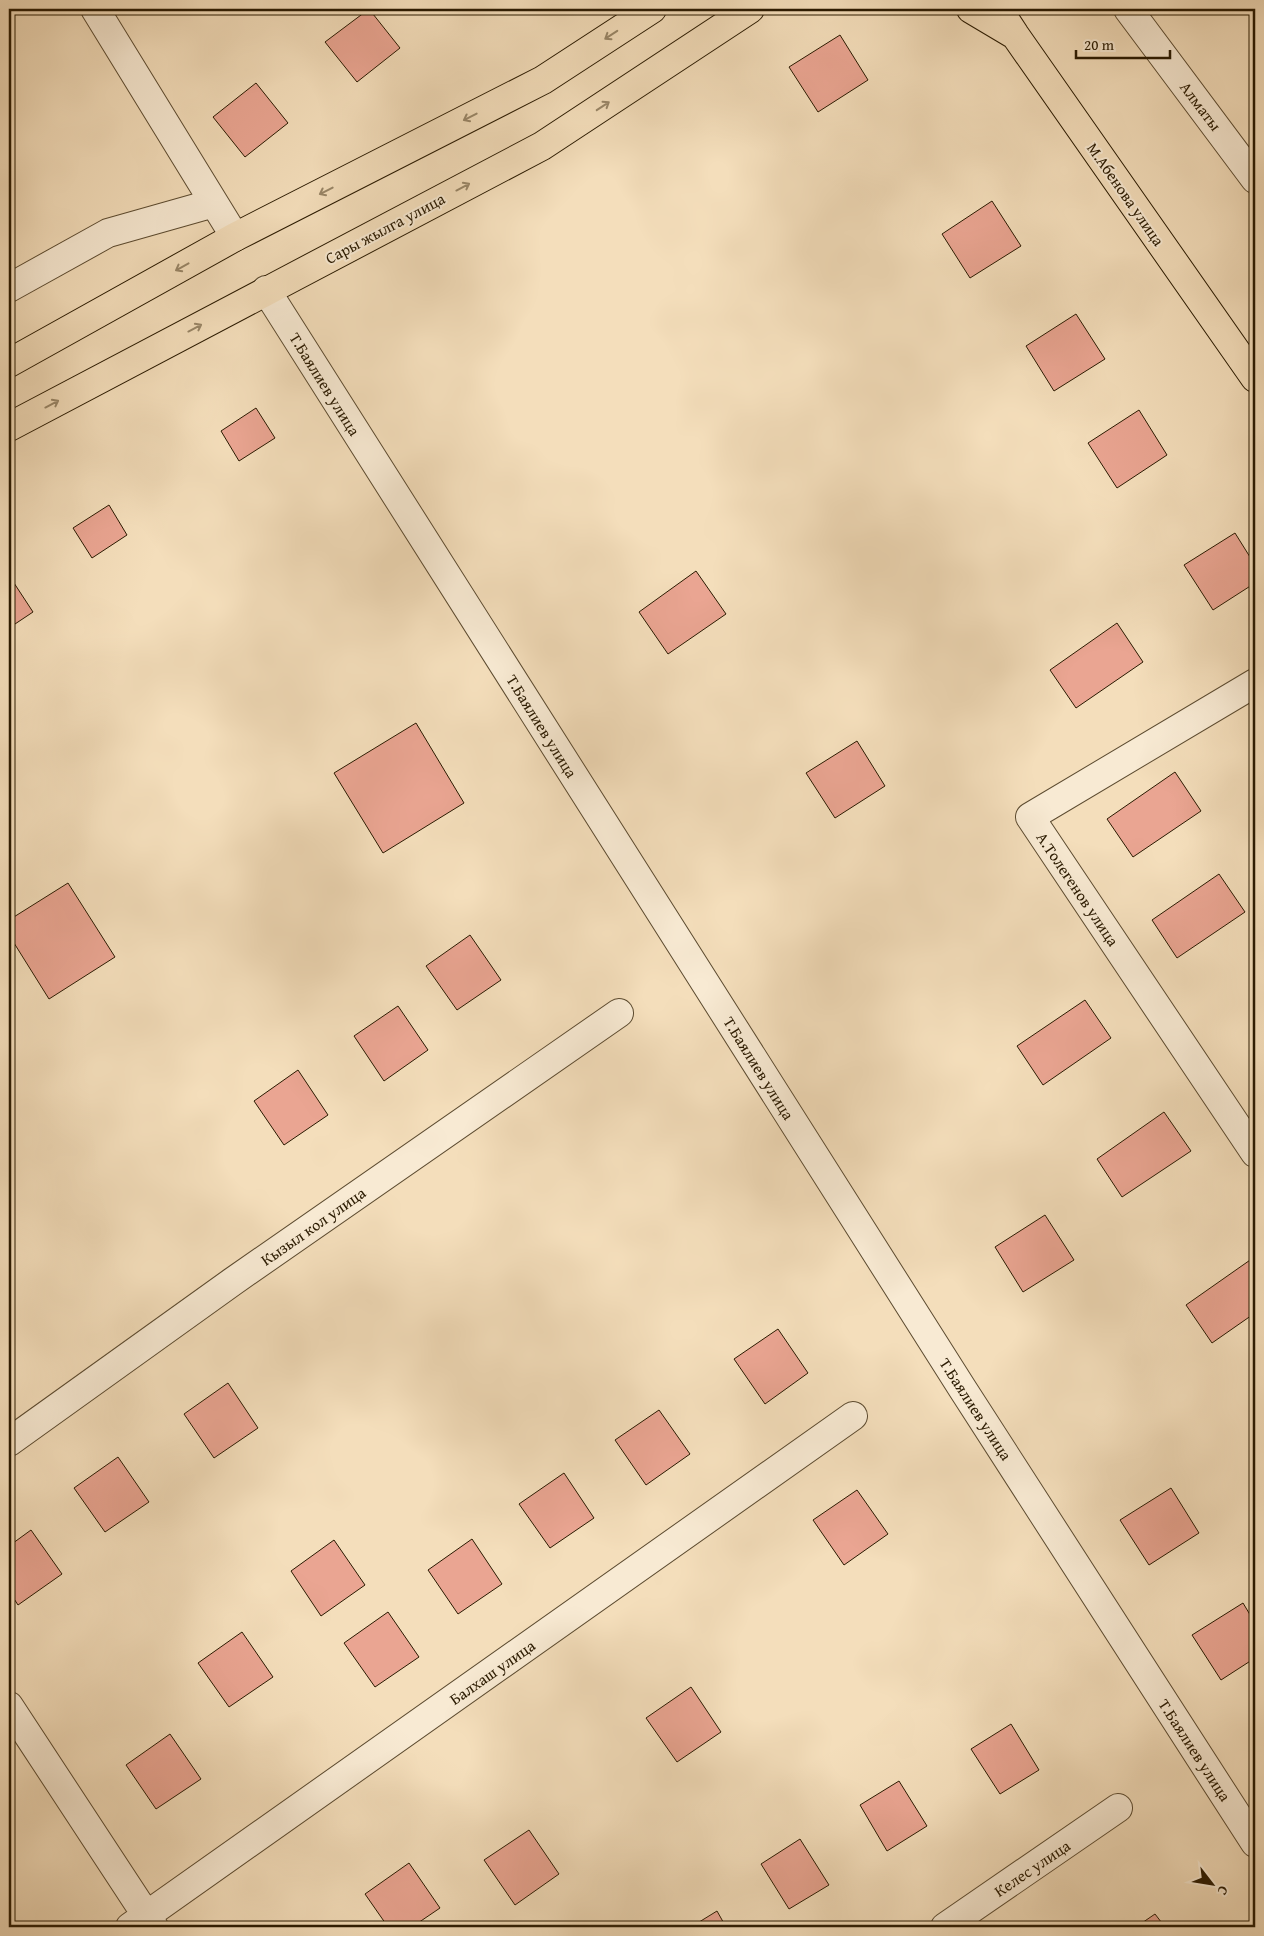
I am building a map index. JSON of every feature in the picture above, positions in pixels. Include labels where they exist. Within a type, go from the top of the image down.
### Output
[{"type":"main road","points":[[9,363],[235,237],[543,80],[652,9]]},
{"type":"main road","name":"Сары жылга улица","points":[[9,427],[542,146],[750,9]]},
{"type":"main road","points":[[971,9],[1015,35]]},
{"type":"main road","name":"М.Абенова улица","points":[[998,9],[1255,378]]},
{"type":"street","points":[[95,9],[235,237]]},
{"type":"street","name":"Алматы","points":[[1128,9],[1255,179]]},
{"type":"street","points":[[9,288],[108,233],[214,203]]},
{"type":"street","name":"Т.Баялиев улица","points":[[266,290],[962,1388],[1255,1843]]},
{"type":"street","name":"А.Толегенов улица","points":[[1255,683],[1030,818],[1255,1153]]},
{"type":"street","name":"Кызыл кол улица","points":[[9,1442],[232,1282],[619,1013]]},
{"type":"street","name":"Балхаш улица","points":[[144,1923],[853,1416]]},
{"type":"street","points":[[9,1706],[144,1923]]},
{"type":"street","name":"Келес улица","points":[[945,1927],[1118,1808]]},
{"type":"building","points":[[369,9],[400,48],[357,82],[325,42]]},
{"type":"building","points":[[840,35],[868,80],[818,112],[789,67]]},
{"type":"building","points":[[256,83],[288,123],[245,157],[213,117]]},
{"type":"building","points":[[992,201],[1021,246],[970,278],[942,234]]},
{"type":"building","points":[[1076,314],[1105,359],[1054,391],[1026,346]]},
{"type":"building","points":[[256,408],[275,438],[239,461],[221,431]]},
{"type":"building","points":[[1139,410],[1167,455],[1117,488],[1088,443]]},
{"type":"building","points":[[109,505],[127,535],[92,558],[73,528]]},
{"type":"building","points":[[1235,533],[1255,565],[1255,583],[1213,610],[1184,565]]},
{"type":"building","points":[[696,571],[726,614],[668,654],[639,612]]},
{"type":"building","points":[[14,583],[33,612],[9,628],[9,586]]},
{"type":"building","points":[[1117,623],[1143,662],[1076,708],[1050,670]]},
{"type":"building","points":[[416,723],[464,803],[383,853],[334,773]]},
{"type":"building","points":[[857,741],[885,786],[835,818],[806,773]]},
{"type":"building","points":[[1175,772],[1201,811],[1133,857],[1107,819]]},
{"type":"building","points":[[1219,874],[1245,912],[1177,958],[1152,920]]},
{"type":"building","points":[[68,883],[115,957],[49,999],[9,935],[9,920]]},
{"type":"building","points":[[470,935],[501,980],[457,1010],[426,966]]},
{"type":"building","points":[[1085,1000],[1111,1038],[1043,1085],[1017,1046]]},
{"type":"building","points":[[398,1006],[428,1050],[384,1081],[354,1036]]},
{"type":"building","points":[[298,1070],[328,1115],[284,1145],[254,1101]]},
{"type":"building","points":[[1164,1112],[1191,1151],[1122,1197],[1097,1159]]},
{"type":"building","points":[[1045,1215],[1074,1260],[1023,1292],[995,1247]]},
{"type":"building","points":[[1253,1258],[1255,1261],[1255,1313],[1212,1343],[1186,1305]]},
{"type":"building","points":[[778,1329],[808,1373],[765,1404],[734,1359]]},
{"type":"building","points":[[228,1383],[258,1428],[214,1458],[184,1414]]},
{"type":"building","points":[[659,1410],[690,1454],[646,1485],[615,1440]]},
{"type":"building","points":[[118,1457],[149,1502],[105,1532],[74,1488]]},
{"type":"building","points":[[564,1473],[594,1518],[550,1548],[519,1504]]},
{"type":"building","points":[[1171,1488],[1199,1533],[1149,1565],[1120,1520]]},
{"type":"building","points":[[857,1490],[888,1534],[844,1565],[813,1520]]},
{"type":"building","points":[[31,1530],[62,1574],[18,1605],[9,1591],[9,1546]]},
{"type":"building","points":[[472,1539],[502,1584],[458,1614],[428,1570]]},
{"type":"building","points":[[334,1540],[365,1585],[321,1616],[291,1571]]},
{"type":"building","points":[[1243,1603],[1255,1623],[1255,1658],[1221,1680],[1192,1635]]},
{"type":"building","points":[[388,1612],[419,1657],[375,1687],[344,1643]]},
{"type":"building","points":[[242,1632],[273,1677],[229,1707],[198,1663]]},
{"type":"building","points":[[691,1687],[721,1732],[677,1762],[646,1718]]},
{"type":"building","points":[[1011,1724],[1039,1770],[1000,1794],[971,1749]]},
{"type":"building","points":[[170,1734],[201,1779],[156,1809],[126,1765]]},
{"type":"building","points":[[899,1781],[927,1826],[887,1851],[860,1805]]},
{"type":"building","points":[[529,1830],[559,1874],[515,1905],[484,1860]]},
{"type":"building","points":[[800,1839],[829,1885],[789,1909],[761,1864]]},
{"type":"building","points":[[409,1863],[440,1908],[412,1927],[388,1927],[365,1894]]},
{"type":"building","points":[[717,1911],[726,1927],[691,1927]]},
{"type":"building","points":[[1155,1914],[1165,1927],[1136,1927]]}]
